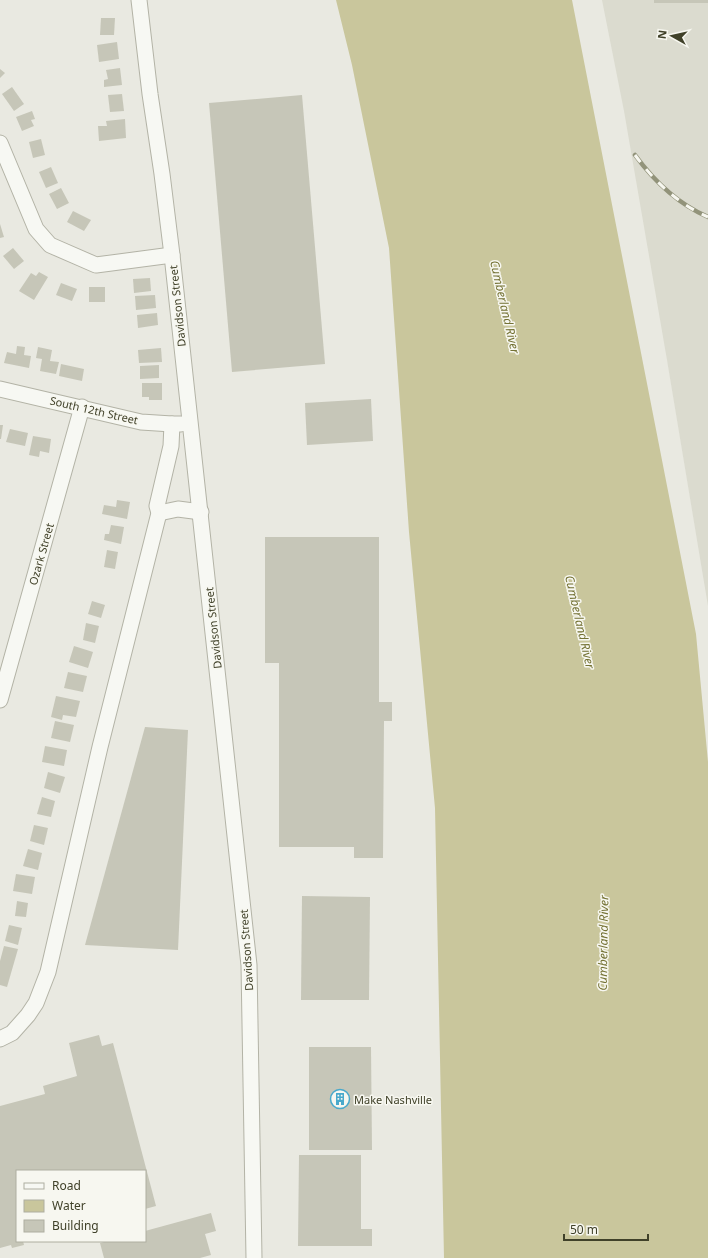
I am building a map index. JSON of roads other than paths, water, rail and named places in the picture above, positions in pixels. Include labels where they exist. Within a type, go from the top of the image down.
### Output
[{"type":"street","name":"Davidson Street","points":[[140,0],[150,94],[172,255],[249,965],[254,1258]]},
{"type":"street","points":[[0,143],[36,229],[50,245],[96,265],[172,255]]},
{"type":"street","name":"South 12th Street","points":[[0,388],[141,422],[172,424],[190,423]]},
{"type":"street","name":"Ozark Street","points":[[0,700],[82,408]]},
{"type":"street","points":[[0,1039],[12,1033],[36,1003],[55,946],[100,747],[159,514],[157,506],[171,446],[172,424]]},
{"type":"street","points":[[159,514],[178,509],[201,512]]},
{"type":"water","name":"Cumberland River","points":[[336,0],[572,0],[696,634],[708,762],[708,1258],[444,1258],[435,808],[409,532],[389,248],[352,65]]},
{"type":"railway","points":[[635,155],[642,165],[667,191],[697,212],[708,217]]},
{"type":"place","name":"Make Nashville","points":[[340,1099]]}]
